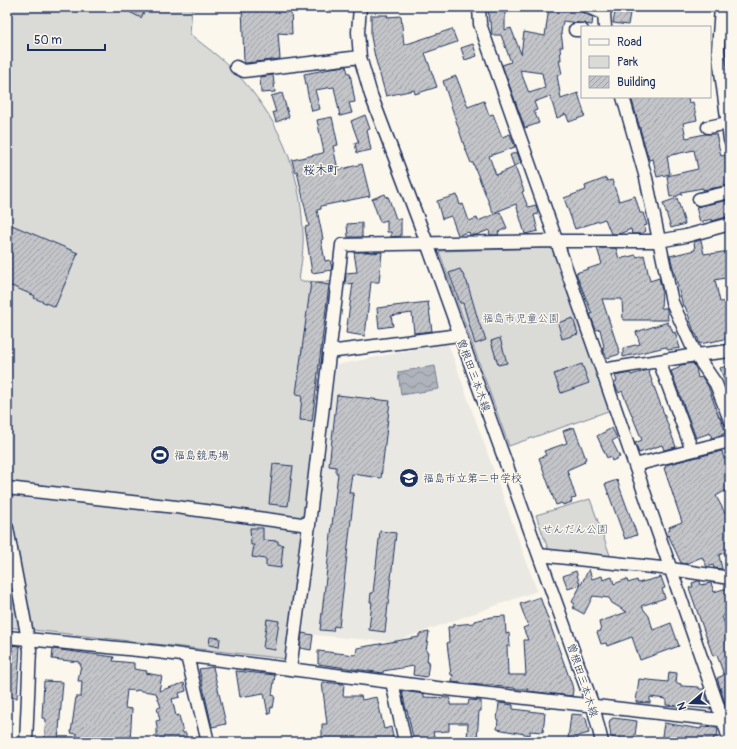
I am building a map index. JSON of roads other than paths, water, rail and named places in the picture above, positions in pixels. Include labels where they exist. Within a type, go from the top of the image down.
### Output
[{"type":"street","name":"曽根田三本木線","points":[[360,7],[358,32],[360,56],[372,95],[540,555],[593,706],[602,742]]},
{"type":"street","points":[[479,7],[480,24],[671,569],[727,721],[730,741]]},
{"type":"street","points":[[588,7],[605,10],[605,26]]},
{"type":"street","points":[[721,7],[714,28],[730,140]]},
{"type":"street","points":[[718,50],[730,51]]},
{"type":"street","points":[[236,67],[244,71],[360,56]]},
{"type":"street","points":[[623,98],[646,178],[672,302],[696,355],[716,384],[730,420]]},
{"type":"street","points":[[708,127],[728,123]]},
{"type":"street","points":[[699,199],[730,192]]},
{"type":"street","points":[[290,668],[309,525],[342,245],[556,241],[659,241],[686,236],[730,224]]},
{"type":"street","points":[[329,352],[459,335]]},
{"type":"street","points":[[602,370],[730,351]]},
{"type":"street","points":[[659,361],[692,450]]},
{"type":"street","points":[[635,465],[730,441]]},
{"type":"street","points":[[7,488],[176,507],[309,525]]},
{"type":"street","points":[[7,528],[30,650],[26,742]]},
{"type":"street","points":[[540,555],[671,569],[730,578]]},
{"type":"street","points":[[7,637],[290,668],[392,682],[727,721]]},
{"type":"street","points":[[187,656],[208,742]]},
{"type":"street","points":[[392,682],[405,742]]},
{"type":"water","points":[[435,366],[439,389],[401,395],[398,372]]},
{"type":"place","name":"福島競馬場","points":[[160,455]]},
{"type":"place","name":"福島市立第二中学校","points":[[409,478]]},
{"type":"district","name":"桜木町","points":[[321,170]]},
{"type":"park label","name":"福島市児童公園","points":[[521,318]]},
{"type":"park label","name":"せんだん公園","points":[[575,529]]}]
